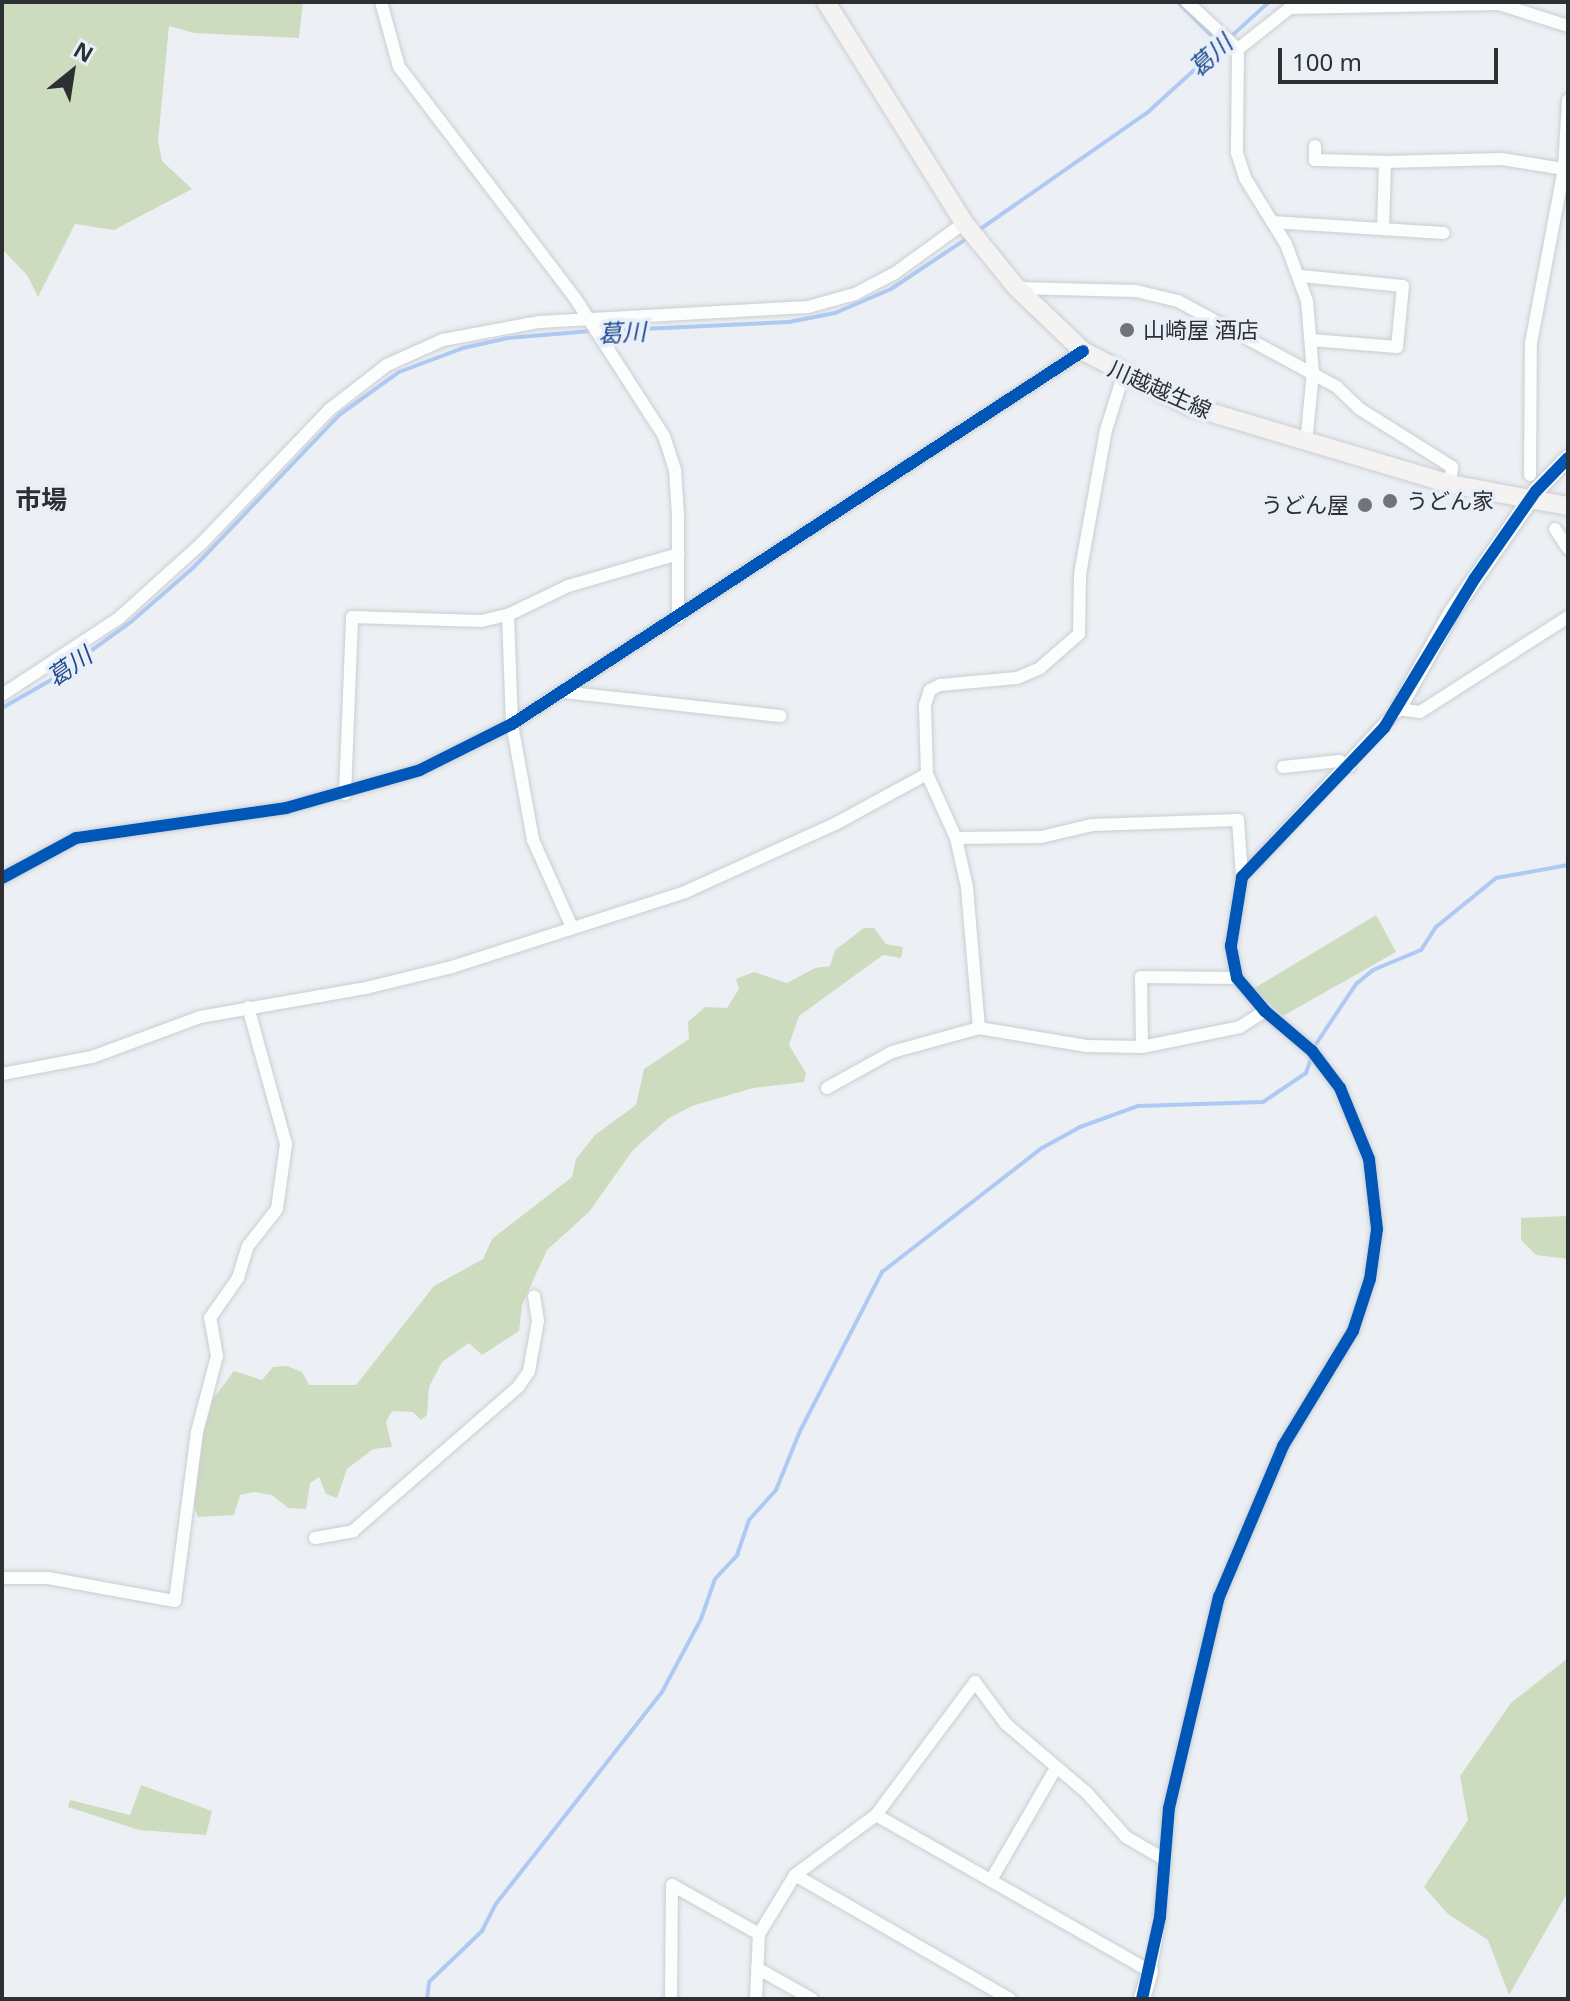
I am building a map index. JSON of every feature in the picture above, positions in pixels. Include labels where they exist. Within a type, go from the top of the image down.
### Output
[{"type":"main road","name":"川越越生線","points":[[826,2],[969,230],[1017,288],[1083,351],[1123,376],[1189,406],[1450,484],[1528,502],[1568,506]]},
{"type":"street","points":[[381,2],[399,67],[589,318],[664,436],[675,470],[678,618]]},
{"type":"street","points":[[1187,2],[1238,49],[1237,153],[1245,178],[1301,276],[1313,372],[1306,443]]},
{"type":"street","points":[[1238,49],[1290,8],[1499,4],[1568,26]]},
{"type":"street","points":[[1530,475],[1531,343],[1562,220],[1568,100]]},
{"type":"street","points":[[1315,146],[1315,160],[1502,159],[1564,169]]},
{"type":"street","points":[[1383,229],[1385,162]]},
{"type":"street","points":[[1272,222],[1444,233]]},
{"type":"street","points":[[2,695],[119,618],[202,543],[329,410],[387,365],[443,340],[589,318],[750,314],[808,307],[855,294],[969,230]]},
{"type":"street","points":[[1301,276],[1403,286],[1397,347],[1311,340]]},
{"type":"street","points":[[1017,288],[1159,295],[1313,372],[1452,467],[1450,484]]},
{"type":"street","points":[[2,878],[76,838],[345,794],[420,770],[512,724],[563,692],[1083,351]]},
{"type":"street","points":[[979,1028],[967,887],[956,838],[927,774],[925,705],[930,690],[1017,678],[1059,656],[1079,634],[1080,574],[1106,430],[1123,376]]},
{"type":"street","points":[[1242,877],[1350,766],[1398,709],[1452,612],[1528,502],[1568,458]]},
{"type":"street","points":[[1555,529],[1568,548]]},
{"type":"street","points":[[345,794],[352,617],[481,621],[508,615],[568,586],[678,554]]},
{"type":"street","points":[[508,615],[512,724],[533,840],[571,925]]},
{"type":"street","points":[[1398,709],[1420,712],[1568,617]]},
{"type":"street","points":[[563,692],[781,716]]},
{"type":"street","points":[[1283,767],[1339,761],[1350,766]]},
{"type":"street","points":[[2,1074],[92,1057],[200,1017],[366,988],[452,967],[571,925],[685,892],[837,823],[927,774]]},
{"type":"street","points":[[956,838],[1041,837],[1092,825],[1238,820],[1242,877],[1231,946],[1237,978],[1265,1011],[1312,1051],[1340,1088],[1369,1159],[1377,1229],[1370,1279],[1353,1331],[1289,1434],[1219,1597],[1169,1808],[1150,1971],[1142,1999]]},
{"type":"street","points":[[1142,1047],[1141,977],[1237,978]]},
{"type":"street","points":[[2,1578],[48,1578],[175,1601],[197,1432],[217,1356],[210,1318],[238,1278],[248,1246],[277,1209],[286,1144],[248,1007]]},
{"type":"street","points":[[827,1088],[892,1052],[979,1028],[1086,1046],[1142,1047],[1240,1027],[1265,1011]]},
{"type":"street","points":[[315,1538],[353,1531],[518,1387],[532,1355],[538,1321],[534,1296]]},
{"type":"street","points":[[756,1999],[759,1934],[795,1875],[876,1815],[975,1682],[1006,1724],[1087,1793],[1126,1837],[1164,1859]]},
{"type":"street","points":[[991,1880],[1056,1768]]},
{"type":"street","points":[[876,1815],[1150,1971]]},
{"type":"street","points":[[795,1875],[1010,1999]]},
{"type":"street","points":[[671,1999],[672,1885],[759,1934]]},
{"type":"street","points":[[757,1968],[812,1999]]},
{"type":"green space","points":[[2,2],[303,2],[299,38],[194,33],[169,26],[158,141],[162,161],[192,189],[114,230],[75,224],[38,297],[27,275],[2,249]]},
{"type":"green space","points":[[1376,915],[1396,952],[1283,1016],[1253,989]]},
{"type":"green space","points":[[864,928],[874,928],[886,944],[903,947],[901,958],[883,955],[799,1016],[789,1045],[806,1073],[804,1082],[753,1088],[692,1106],[669,1118],[633,1150],[589,1212],[547,1250],[522,1305],[519,1331],[482,1355],[469,1343],[442,1362],[429,1387],[427,1415],[421,1420],[413,1412],[392,1411],[386,1422],[392,1447],[373,1449],[347,1469],[337,1498],[326,1494],[319,1477],[310,1483],[306,1509],[288,1508],[272,1495],[254,1492],[240,1495],[234,1515],[198,1517],[194,1507],[203,1434],[213,1399],[234,1371],[262,1380],[273,1367],[287,1366],[302,1372],[309,1385],[356,1385],[434,1286],[483,1259],[492,1239],[572,1177],[576,1159],[595,1135],[636,1105],[644,1069],[689,1039],[688,1022],[705,1007],[727,1008],[739,989],[736,979],[754,972],[787,983],[815,968],[830,966],[835,950]]},
{"type":"green space","points":[[1568,1216],[1568,1259],[1536,1255],[1521,1240],[1521,1218]]},
{"type":"green space","points":[[1568,1658],[1568,1892],[1509,1995],[1488,1940],[1448,1914],[1424,1887],[1468,1820],[1460,1776],[1511,1703]]},
{"type":"green space","points":[[141,1785],[212,1811],[206,1835],[139,1830],[68,1807],[70,1800],[130,1815]]},
{"type":"waterway","points":[[1178,2],[1223,47]]},
{"type":"waterway","name":"葛川","points":[[976,232],[1148,112],[1269,2]]},
{"type":"waterway","name":"葛川","points":[[600,331],[789,322],[835,313],[891,289],[969,237]]},
{"type":"waterway","name":"葛川","points":[[2,708],[51,680],[132,621],[193,568],[339,415],[399,372],[463,348],[508,338],[591,331]]},
{"type":"waterway","points":[[1314,1047],[1356,984],[1373,970],[1421,950],[1436,927],[1496,878],[1568,865]]},
{"type":"waterway","points":[[427,1999],[429,1982],[482,1931],[495,1905],[662,1692],[701,1619],[715,1579],[737,1555],[749,1520],[776,1490],[800,1431],[882,1272],[1042,1148],[1080,1127],[1138,1106],[1263,1102],[1306,1073],[1312,1056]]},
{"type":"cycle path","points":[[2,878],[76,838],[286,808],[420,770],[512,724],[1083,351]]},
{"type":"cycle path","points":[[1142,1999],[1160,1917],[1169,1808],[1219,1597],[1283,1446],[1353,1331],[1370,1279],[1377,1229],[1369,1159],[1340,1088],[1312,1051],[1265,1011],[1237,978],[1231,946],[1242,877],[1384,728],[1475,578],[1536,491],[1568,458]]},
{"type":"place","name":"山崎屋 酒店","points":[[1127,330]]},
{"type":"place","name":"うどん家","points":[[1390,501]]},
{"type":"place","name":"うどん屋","points":[[1365,505]]},
{"type":"district","name":"市場","points":[[41,500]]}]
